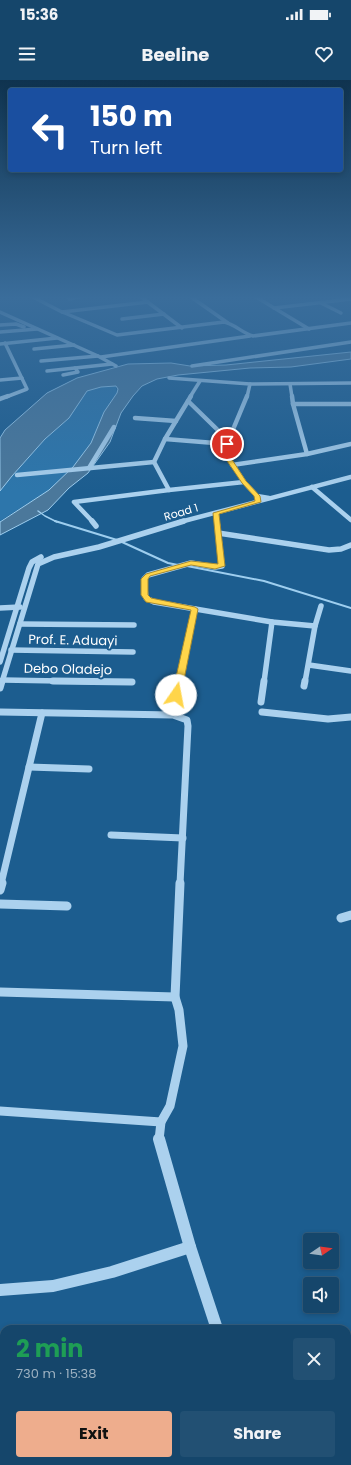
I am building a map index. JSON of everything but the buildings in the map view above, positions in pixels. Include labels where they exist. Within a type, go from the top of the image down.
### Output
[{"type":"street","points":[[0,399],[27,390],[28,388],[14,362]]},
{"type":"street","points":[[47,371],[114,365],[108,362]]},
{"type":"street","points":[[192,366],[221,362]]},
{"type":"street","points":[[63,375],[78,372],[75,368]]},
{"type":"street","points":[[0,380],[22,378]]},
{"type":"street","points":[[169,378],[250,384],[351,383]]},
{"type":"street","points":[[154,462],[165,439],[200,381]]},
{"type":"street","points":[[250,384],[248,394],[224,451],[244,482],[257,496],[258,502]]},
{"type":"street","points":[[290,384],[293,404],[307,454]]},
{"type":"street","points":[[188,401],[228,442]]},
{"type":"street","points":[[293,404],[351,404]]},
{"type":"street","points":[[135,418],[176,422]]},
{"type":"street","points":[[89,468],[114,427]]},
{"type":"street","points":[[165,439],[228,442]]},
{"type":"street","points":[[232,465],[307,454],[351,444]]},
{"type":"street","points":[[17,475],[154,462]]},
{"type":"street","points":[[154,462],[169,490]]},
{"type":"street","name":"Road 1","points":[[97,546],[351,477]]},
{"type":"street","points":[[96,526],[74,502],[244,482]]},
{"type":"street","points":[[312,487],[351,520]]},
{"type":"street","points":[[257,496],[271,498]]},
{"type":"street","points":[[216,513],[222,566],[215,567],[189,563],[145,577],[145,595],[149,600],[272,622],[315,626]]},
{"type":"street","points":[[218,532],[329,550],[341,549],[351,544]]},
{"type":"street","points":[[0,688],[38,564],[54,557],[97,546]]},
{"type":"street","points":[[0,662],[32,562],[44,556],[97,546]]},
{"type":"street","points":[[304,686],[315,626],[321,606]]},
{"type":"street","points":[[0,608],[24,607]]},
{"type":"street","points":[[176,695],[195,609]]},
{"type":"street","points":[[261,702],[272,622]]},
{"type":"street","points":[[20,624],[134,625]]},
{"type":"street","name":"Prof. E. Aduayi","points":[[11,650],[133,652]]},
{"type":"street","points":[[309,665],[351,671]]},
{"type":"street","name":"Debo Oladejo","points":[[2,680],[132,682]]},
{"type":"street","points":[[0,712],[173,715],[187,720],[175,997],[179,1010],[182,1046],[170,1106],[161,1122],[159,1139],[190,1247],[215,1325]]},
{"type":"street","points":[[262,712],[328,719],[351,717]]},
{"type":"street","points":[[0,890],[42,713]]},
{"type":"street","points":[[29,768],[89,769]]},
{"type":"street","points":[[111,834],[183,838]]},
{"type":"street","points":[[0,904],[67,906]]},
{"type":"street","points":[[341,918],[351,916]]},
{"type":"street","points":[[0,992],[175,997]]},
{"type":"street","points":[[0,1112],[161,1122]]},
{"type":"street","points":[[0,1290],[53,1286],[105,1274],[190,1247]]},
{"type":"shaded area","points":[[258,362],[331,362],[291,367],[250,368],[178,375],[157,379],[142,386],[121,413],[110,442],[88,473],[69,488],[48,510],[0,535],[0,522],[49,490],[73,467],[91,443],[104,412],[117,393],[118,389],[116,386],[101,387],[87,391],[69,418],[45,439],[0,491],[0,438],[5,430],[47,393],[77,378],[128,364],[171,363],[190,366],[226,365]]},
{"type":"shaded area","points":[[116,386],[117,393],[104,412],[91,443],[73,467],[49,490],[0,521],[0,491],[12,476],[45,439],[69,418],[86,391],[101,387]]},
{"type":"waterway","points":[[38,511],[55,521]]},
{"type":"waterway","points":[[55,521],[117,540]]},
{"type":"waterway","points":[[122,542],[168,563],[178,565]]},
{"type":"waterway","points":[[187,566],[264,581],[351,608]]},
{"type":"route","points":[[176,695],[195,609],[149,600],[145,595],[144,579],[148,575],[174,569],[191,563],[215,567],[222,566],[216,513],[258,502],[257,496],[244,482],[224,452],[227,444]]}]
